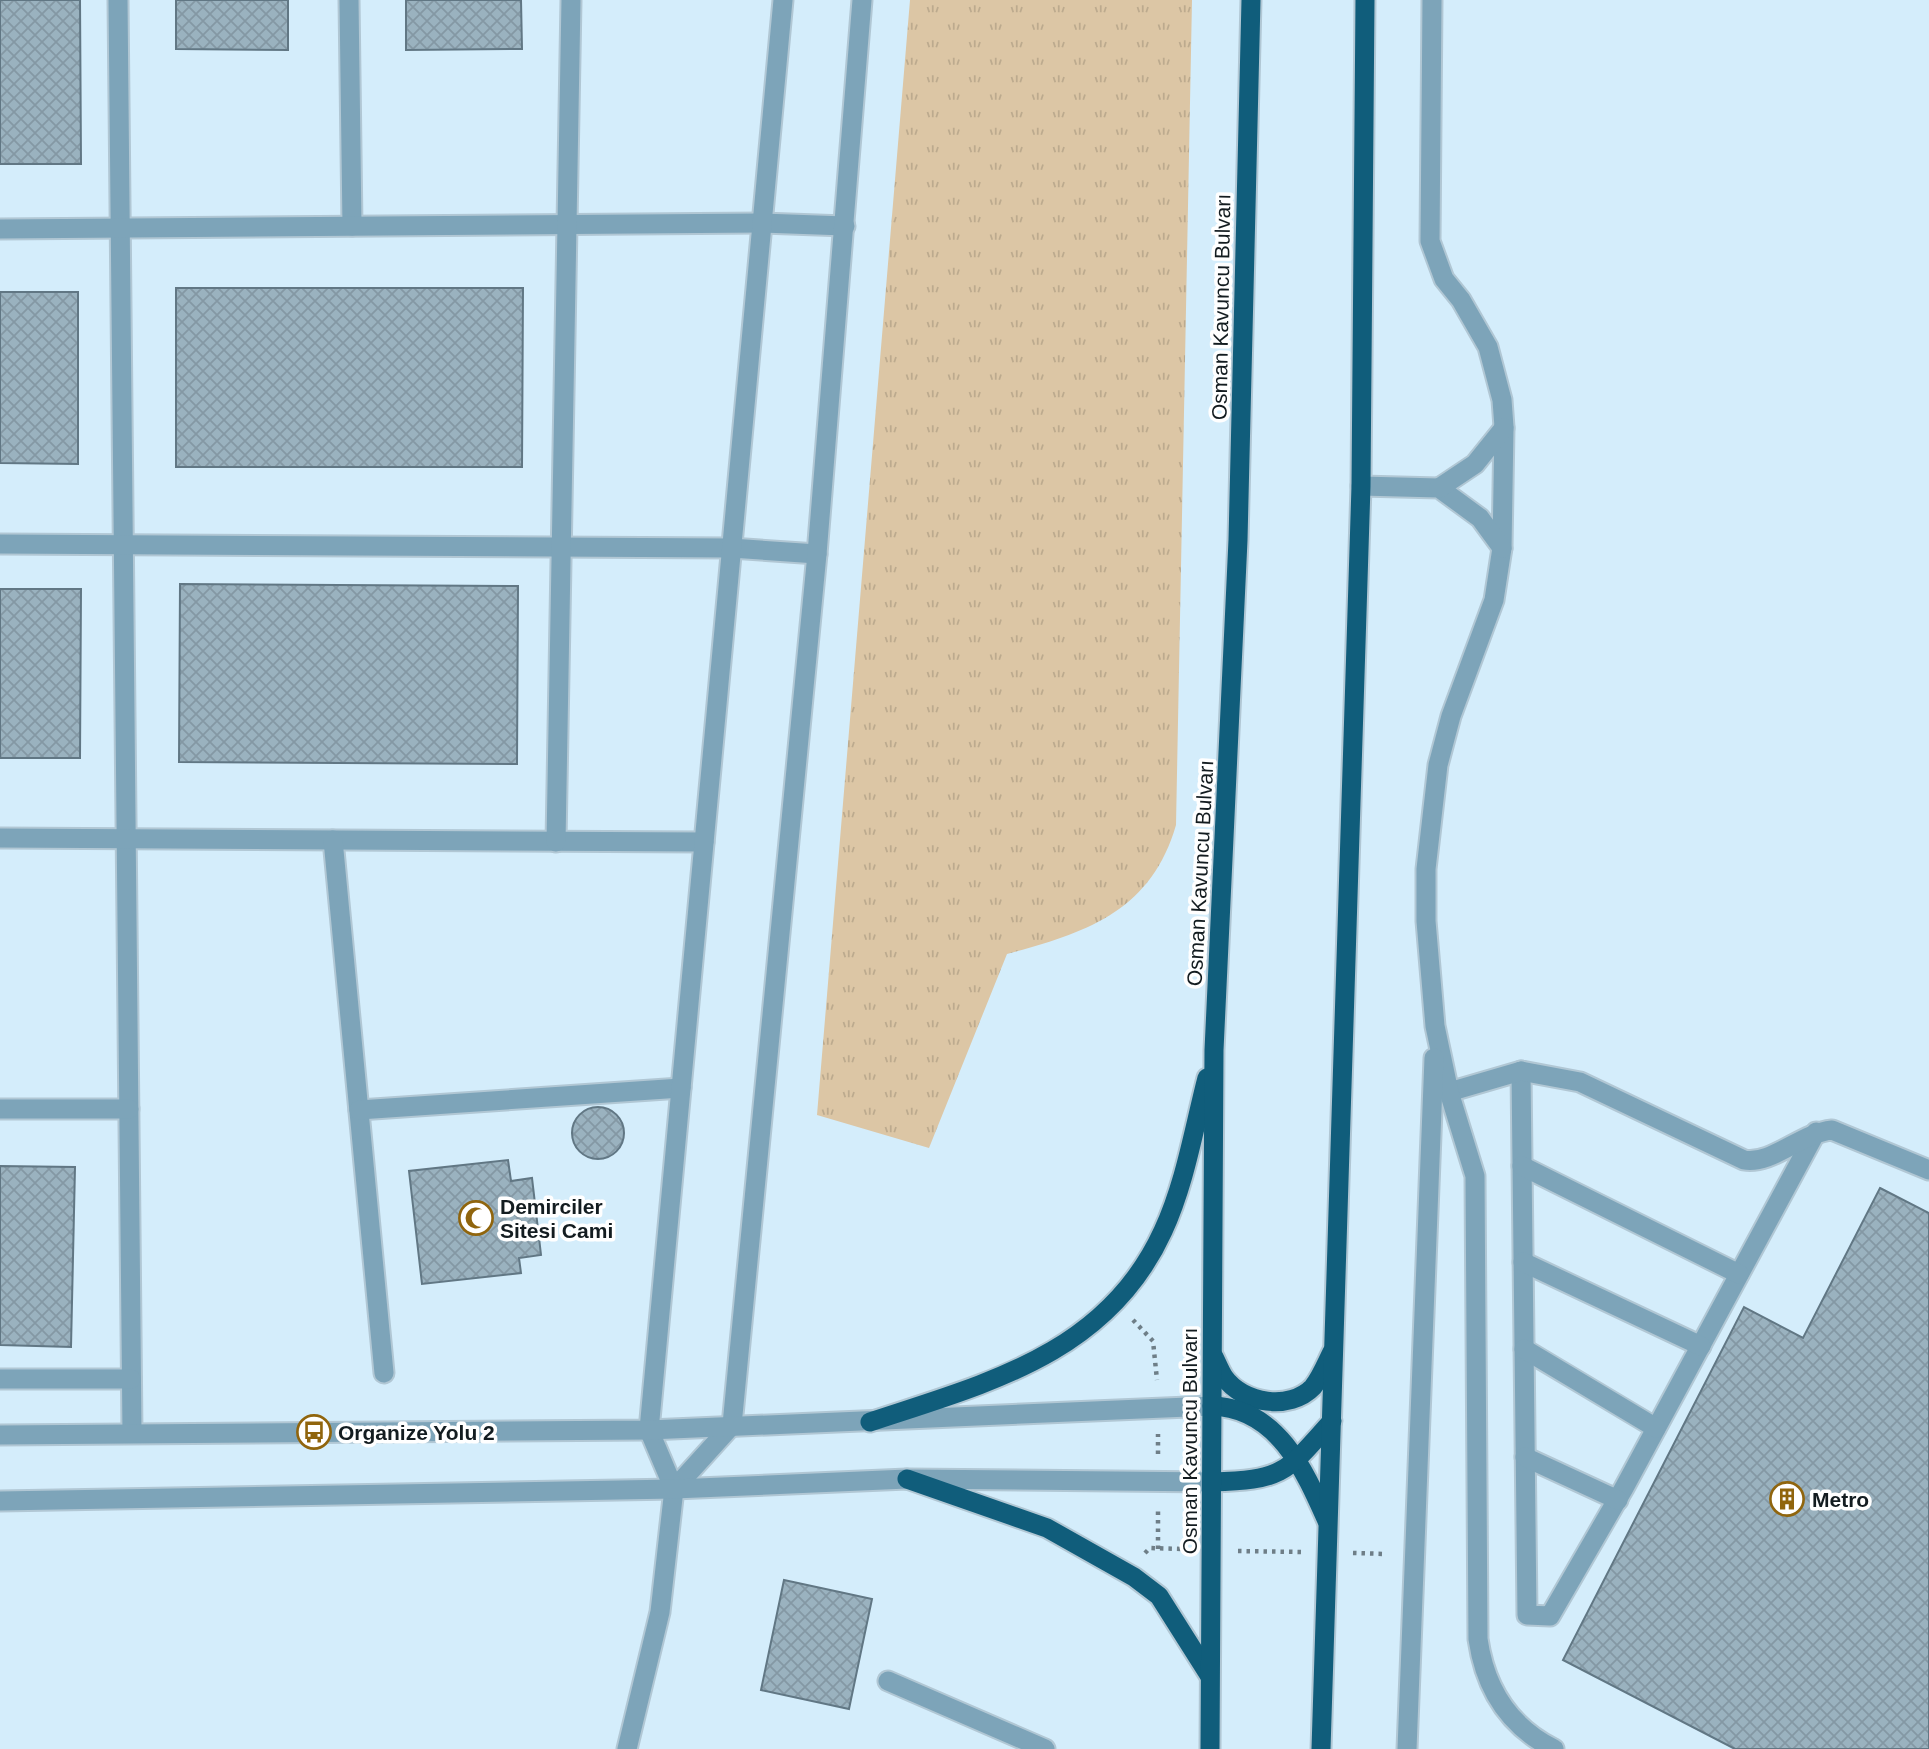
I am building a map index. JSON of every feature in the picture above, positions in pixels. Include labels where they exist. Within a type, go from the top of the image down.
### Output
[{"type":"highway","name":"Osman Kavuncu Bulvarı","points":[[1210,1749],[1214,1050],[1238,540],[1251,0]]},
{"type":"highway","points":[[1321,1749],[1361,486],[1364,0]]},
{"type":"highway","points":[[870,1422],[990,1381],[1037,1361],[1091,1325],[1122,1296],[1149,1260],[1164,1229],[1176,1196],[1214,1050]]},
{"type":"highway","points":[[1212,1352],[1225,1378],[1245,1393],[1269,1402],[1294,1400],[1312,1387],[1335,1346]]},
{"type":"highway","points":[[1212,1406],[1236,1407],[1263,1423],[1284,1443],[1307,1476],[1329,1527]]},
{"type":"highway","points":[[1212,1482],[1252,1481],[1278,1474],[1297,1461],[1332,1421]]},
{"type":"highway","points":[[907,1479],[1047,1528],[1125,1573],[1158,1596],[1210,1676]]},
{"type":"street","points":[[118,0],[132,1433]]},
{"type":"street","points":[[349,0],[352,226]]},
{"type":"street","points":[[556,842],[571,0]]},
{"type":"street","points":[[627,1749],[660,1612],[674,1489],[649,1430],[783,0]]},
{"type":"street","points":[[674,1489],[732,1425],[817,554],[862,0]]},
{"type":"street","points":[[1432,0],[1430,241],[1444,279],[1461,300],[1488,347],[1502,400],[1504,428],[1502,548],[1494,600],[1451,716],[1438,765],[1430,817],[1426,921],[1435,1026],[1449,1093],[1475,1176],[1478,1639],[1481,1662],[1489,1685],[1514,1721],[1554,1749]]},
{"type":"street","points":[[0,229],[762,223],[845,226]]},
{"type":"street","points":[[1439,488],[1475,464],[1504,428]]},
{"type":"street","points":[[1361,486],[1439,488],[1480,518],[1502,548]]},
{"type":"street","points":[[0,544],[731,548],[817,554]]},
{"type":"street","points":[[0,838],[704,842]]},
{"type":"street","points":[[333,840],[384,1373]]},
{"type":"street","points":[[1407,1749],[1435,1026]]},
{"type":"street","points":[[1449,1093],[1521,1071],[1580,1082],[1744,1160],[1755,1162],[1765,1159],[1816,1132],[1832,1130],[1929,1170]]},
{"type":"street","points":[[1521,1071],[1527,1615],[1550,1616],[1618,1500],[1816,1132]]},
{"type":"street","points":[[359,1110],[681,1088]]},
{"type":"street","points":[[0,1109],[129,1109]]},
{"type":"street","points":[[1522,1166],[1739,1274]]},
{"type":"street","points":[[1523,1262],[1701,1346]]},
{"type":"street","points":[[1524,1349],[1656,1428]]},
{"type":"street","points":[[0,1379],[131,1379]]},
{"type":"street","points":[[0,1435],[649,1430],[1212,1406]]},
{"type":"street","points":[[1525,1457],[1618,1500]]},
{"type":"street","points":[[0,1500],[674,1489],[907,1479],[1212,1482]]},
{"type":"street","points":[[888,1681],[1045,1749]]},
{"type":"path","points":[[1125,1573],[1150,1548],[1413,1554]]},
{"type":"green space","points":[[910,0],[1192,0],[1176,825],[1165,855],[1150,879],[1132,899],[1088,927],[1007,954],[929,1148],[817,1115]]},
{"type":"building","points":[[0,0],[80,0],[81,164],[0,164]]},
{"type":"building","points":[[176,0],[288,0],[288,50],[176,49]]},
{"type":"building","points":[[406,0],[521,0],[522,49],[406,50]]},
{"type":"building","points":[[176,288],[523,288],[522,467],[176,467]]},
{"type":"building","points":[[0,292],[78,292],[78,464],[0,463]]},
{"type":"building","points":[[180,584],[518,586],[517,764],[179,762]]},
{"type":"building","points":[[0,589],[81,589],[80,758],[0,758]]},
{"type":"building","points":[[598,1107],[608,1109],[616,1115],[622,1123],[622,1143],[616,1151],[608,1157],[598,1159],[588,1157],[580,1151],[574,1143],[572,1133],[574,1123],[580,1115],[588,1109]]},
{"type":"building","name":"Demirciler Sitesi Cami","points":[[508,1160],[511,1181],[532,1178],[541,1255],[519,1258],[521,1273],[422,1284],[409,1171]]},
{"type":"building","points":[[0,1166],[75,1167],[71,1347],[0,1345]]},
{"type":"building","name":"Metro","points":[[1880,1188],[1929,1213],[1929,1749],[1735,1749],[1563,1660],[1744,1307],[1803,1338]]},
{"type":"building","points":[[784,1580],[872,1599],[849,1709],[761,1690]]},
{"type":"place","name":"Demirciler Sitesi Cami","points":[[476,1218]]},
{"type":"place","name":"Organize Yolu 2","points":[[314,1432]]},
{"type":"place","name":"Metro","points":[[1787,1499]]}]
